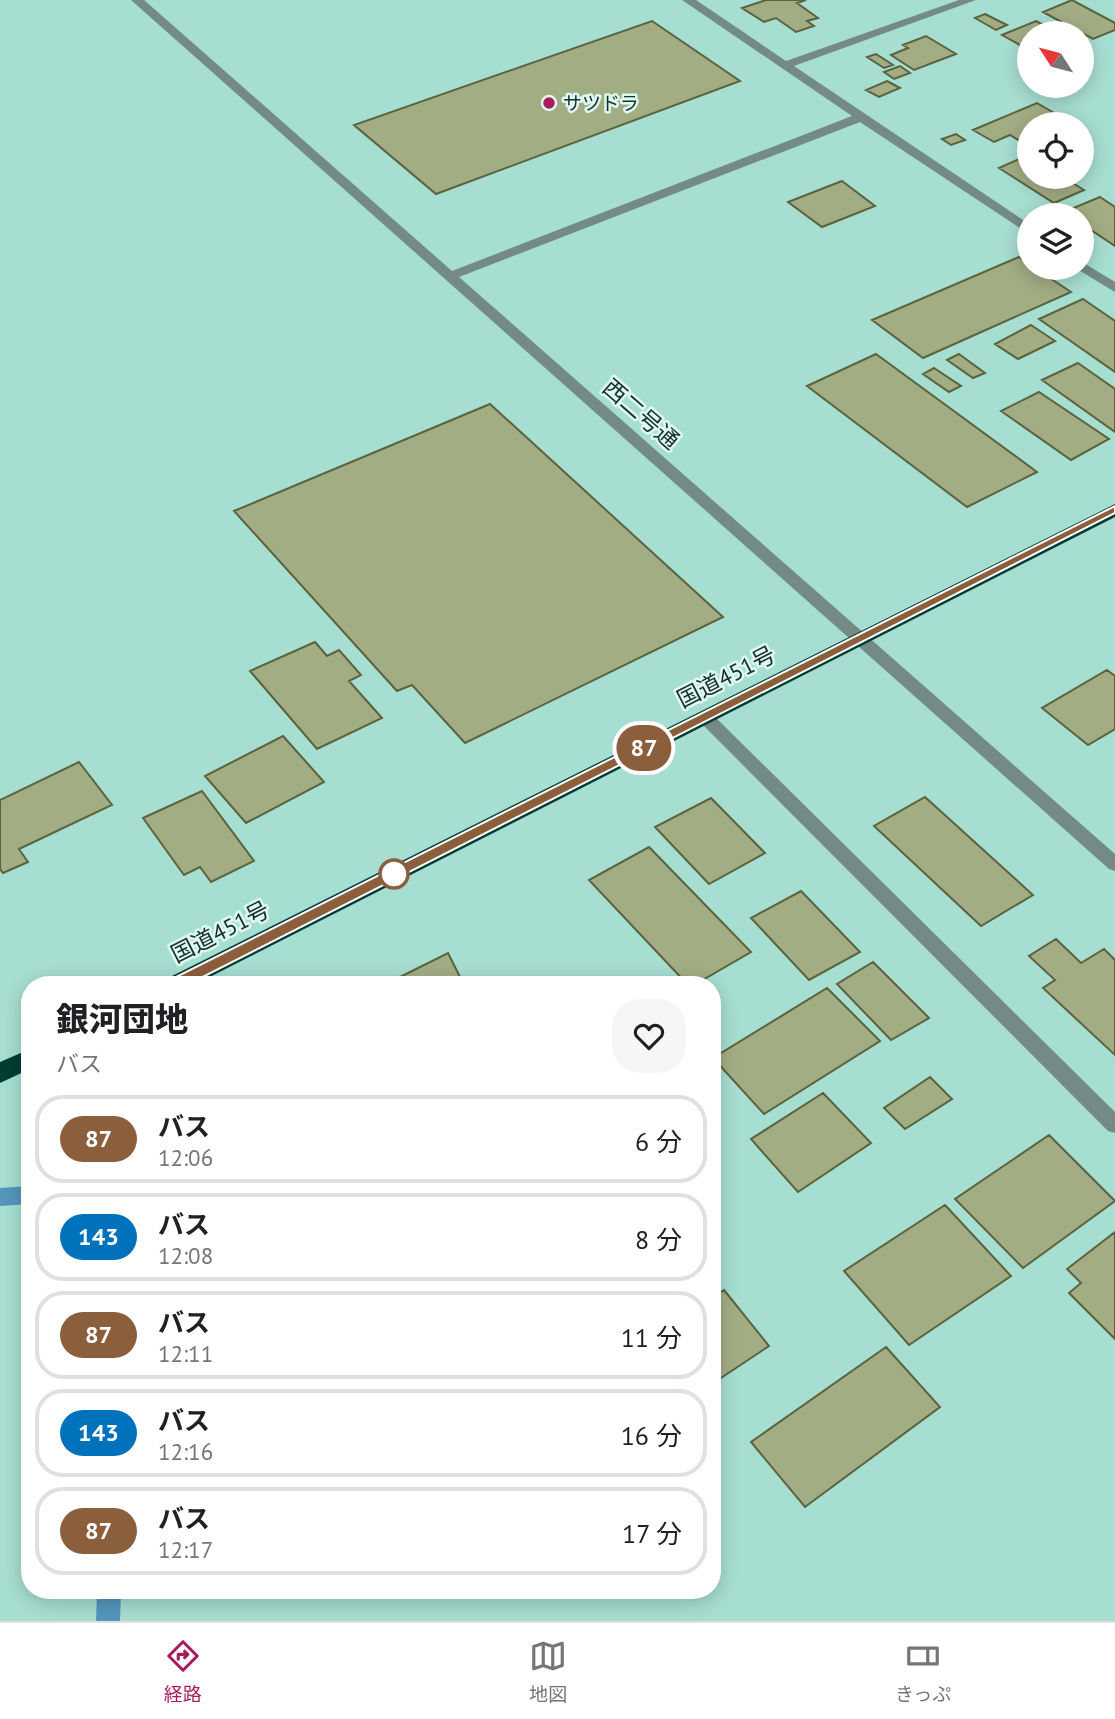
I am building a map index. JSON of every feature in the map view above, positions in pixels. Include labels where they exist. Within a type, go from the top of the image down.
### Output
[{"type":"highway","name":"国道451号","points":[[192,976],[1115,510]]},
{"type":"highway","points":[[0,1073],[21,1062]]},
{"type":"street","name":"西二号通","points":[[137,0],[1115,863]]},
{"type":"street","points":[[688,0],[1017,222]]},
{"type":"street","points":[[785,65],[970,0]]},
{"type":"street","points":[[450,276],[861,117]]},
{"type":"street","points":[[1094,273],[1115,288]]},
{"type":"street","points":[[705,717],[1115,1125]]},
{"type":"building","points":[[766,0],[806,0],[797,3],[818,18],[807,21],[814,26],[796,32],[776,18],[764,22],[742,8]]},
{"type":"building","points":[[1072,0],[1115,23],[1115,30],[1094,39],[1094,21],[1060,21],[1043,12]]},
{"type":"building","points":[[985,14],[1007,25],[996,30],[975,18]]},
{"type":"building","name":"サツドラ","points":[[652,21],[740,81],[436,194],[354,125]]},
{"type":"building","points":[[1017,29],[1017,43],[1002,35]]},
{"type":"building","points":[[926,36],[956,54],[914,70],[891,55],[908,48],[903,45]]},
{"type":"building","points":[[876,54],[893,65],[884,68],[867,57]]},
{"type":"building","points":[[900,66],[910,73],[894,79],[884,72]]},
{"type":"building","points":[[887,81],[900,88],[879,97],[866,90]]},
{"type":"building","points":[[1037,103],[1052,112],[1017,112],[1017,139],[1010,135],[994,142],[973,130]]},
{"type":"building","points":[[956,134],[965,140],[951,145],[942,139]]},
{"type":"building","points":[[1017,160],[1017,179],[999,168]]},
{"type":"building","points":[[842,181],[875,206],[822,227],[788,202]]},
{"type":"building","points":[[1032,189],[1084,190],[1054,203]]},
{"type":"building","points":[[1100,197],[1115,207],[1115,246],[1094,232],[1094,203],[1086,203]]},
{"type":"building","points":[[1017,258],[1017,280],[1053,280],[1071,292],[923,358],[872,320]]},
{"type":"building","points":[[1083,299],[1115,321],[1115,372],[1039,319]]},
{"type":"building","points":[[1031,325],[1055,341],[1018,359],[995,344]]},
{"type":"building","points":[[876,354],[1037,472],[967,507],[807,386]]},
{"type":"building","points":[[959,354],[985,373],[973,378],[947,360]]},
{"type":"building","points":[[1078,363],[1115,389],[1115,432],[1042,380]]},
{"type":"building","points":[[934,368],[961,386],[949,392],[923,374]]},
{"type":"building","points":[[1039,392],[1109,439],[1071,460],[1001,411]]},
{"type":"building","points":[[490,404],[723,617],[465,743],[412,685],[397,691],[234,511]]},
{"type":"building","points":[[315,642],[327,656],[339,650],[361,675],[349,681],[382,718],[317,749],[250,671]]},
{"type":"building","points":[[1107,670],[1115,676],[1115,729],[1088,745],[1042,708]]},
{"type":"building","points":[[283,736],[324,782],[246,823],[205,776]]},
{"type":"building","points":[[79,762],[112,805],[19,849],[28,862],[3,873],[0,869],[0,800]]},
{"type":"building","points":[[202,791],[254,861],[211,882],[200,867],[184,875],[143,818]]},
{"type":"building","points":[[925,797],[1033,895],[981,926],[874,826]]},
{"type":"building","points":[[711,798],[765,853],[709,884],[655,827]]},
{"type":"building","points":[[649,847],[751,952],[710,976],[680,976],[589,880]]},
{"type":"building","points":[[801,891],[860,952],[809,980],[751,918]]},
{"type":"building","points":[[1056,939],[1081,963],[1104,949],[1115,960],[1115,1055],[1043,988],[1055,980],[1029,956]]},
{"type":"building","points":[[448,953],[460,976],[402,976]]},
{"type":"building","points":[[873,962],[929,1018],[891,1040],[837,984]]},
{"type":"building","points":[[827,988],[880,1041],[764,1114],[721,1067],[721,1053]]},
{"type":"building","points":[[930,1077],[952,1099],[905,1129],[884,1108]]},
{"type":"building","points":[[823,1093],[871,1143],[798,1192],[751,1139]]},
{"type":"building","points":[[1049,1135],[1115,1201],[1023,1268],[955,1199]]},
{"type":"building","points":[[945,1205],[1011,1276],[909,1345],[844,1271]]},
{"type":"building","points":[[1115,1232],[1115,1339],[1069,1293],[1081,1283],[1067,1269]]},
{"type":"building","points":[[724,1290],[769,1346],[721,1378],[721,1292]]},
{"type":"building","points":[[886,1347],[940,1407],[805,1507],[751,1442]]},
{"type":"waterway","points":[[0,1197],[21,1196]]},
{"type":"waterway","points":[[108,1621],[109,1599]]},
{"type":"bus line","name":"87","points":[[192,976],[1115,510]]},
{"type":"place","name":"サツドラ","points":[[549,103]]}]
